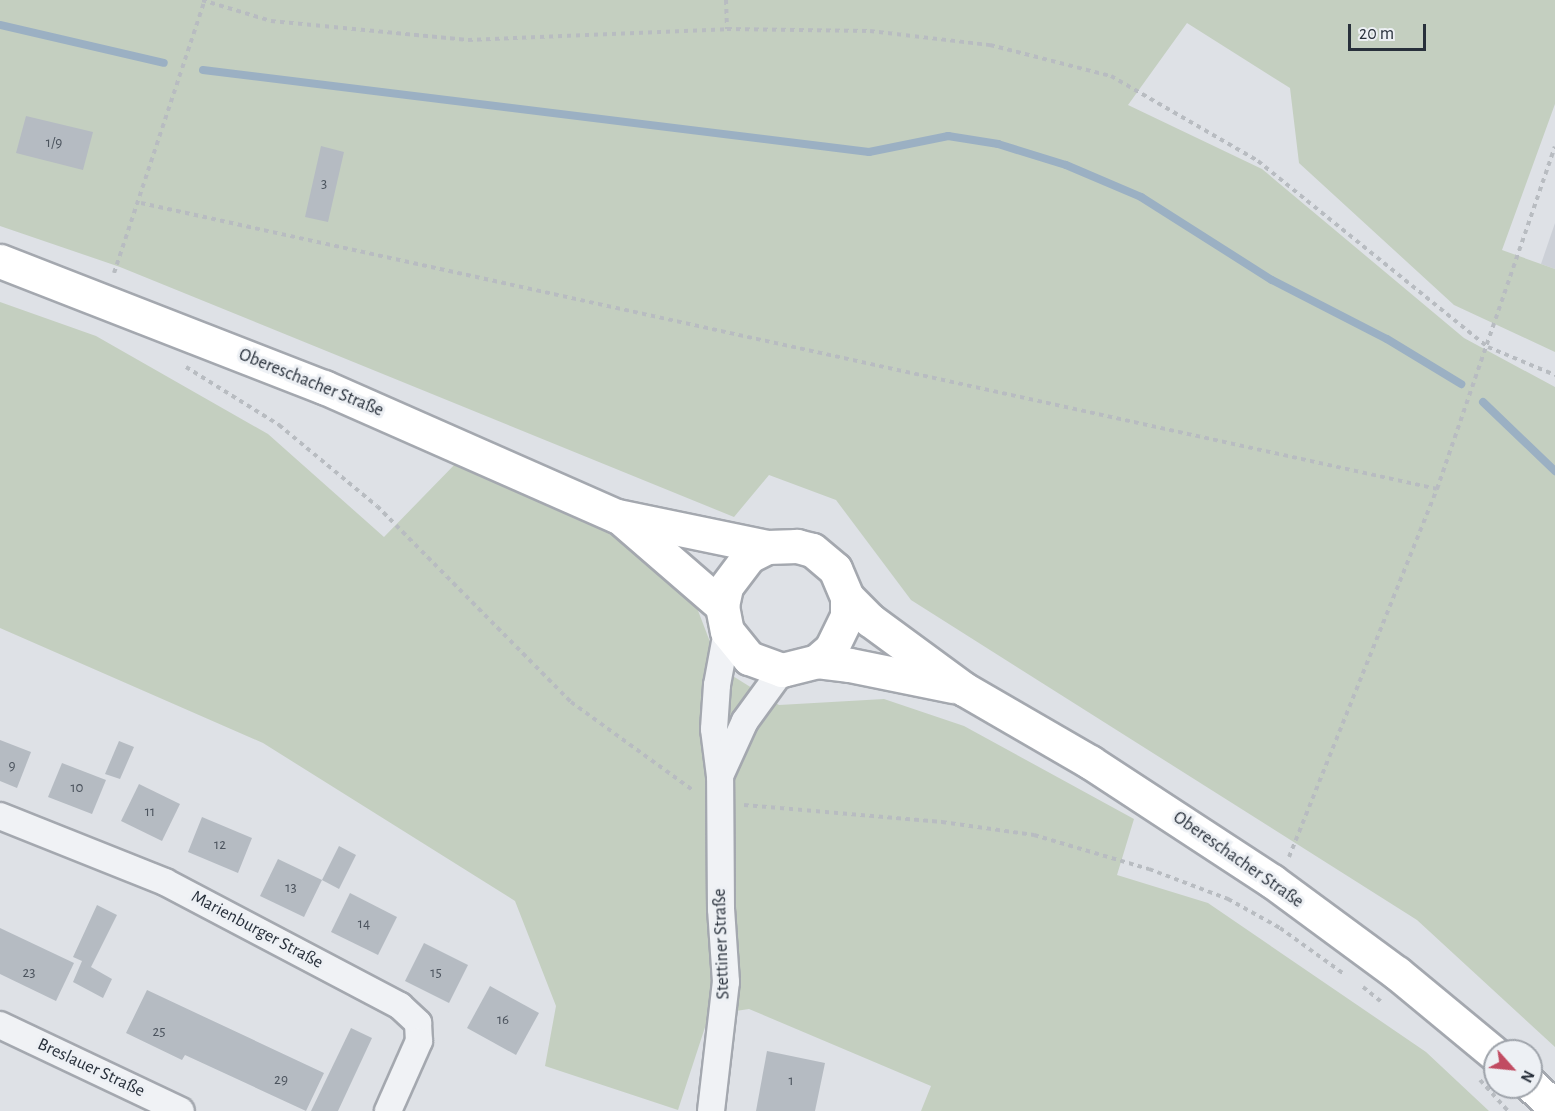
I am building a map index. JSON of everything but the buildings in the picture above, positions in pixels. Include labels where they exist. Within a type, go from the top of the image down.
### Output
[{"type":"main road","name":"Obereschacher Straße","points":[[0,261],[324,387],[617,516],[766,547]]},
{"type":"main road","name":"Obereschacher Straße","points":[[617,516],[701,583],[725,618]]},
{"type":"main road","points":[[782,544],[812,550],[835,569],[847,597],[842,634],[817,661],[782,670],[749,658],[725,618],[726,587],[735,570],[749,556],[766,547],[782,544]]},
{"type":"main road","name":"Obereschacher Straße","points":[[847,597],[870,620],[964,689],[1090,762],[1272,881],[1396,973],[1483,1063]]},
{"type":"main road","name":"Obereschacher Straße","points":[[817,661],[888,671],[964,689]]},
{"type":"main road","points":[[1543,1096],[1555,1107]]},
{"type":"street","name":"Stettiner Straße","points":[[711,1111],[726,982],[721,909],[720,776],[714,729],[725,618]]},
{"type":"street","name":"Stettiner Straße","points":[[720,776],[745,722],[782,670]]},
{"type":"street","name":"Marienburger Straße","points":[[0,816],[165,882],[400,1006],[418,1023],[419,1041],[388,1111]]},
{"type":"street","name":"Breslauer Straße","points":[[0,1025],[181,1111]]},
{"type":"path","points":[[105,300],[141,203],[204,0],[271,21],[468,40],[727,29],[870,31],[990,45],[1111,76],[1258,161],[1488,347],[1555,375]]},
{"type":"path","points":[[726,0],[727,29]]},
{"type":"path","points":[[1294,849],[1437,489],[1488,347],[1555,147]]},
{"type":"path","points":[[141,203],[1437,489]]},
{"type":"path","points":[[176,361],[236,395],[306,447],[377,506],[571,702],[683,785],[702,795]]},
{"type":"path","points":[[735,804],[942,822],[1034,835],[1149,869],[1228,899],[1280,928],[1392,1009]]},
{"type":"shaded area","points":[[1555,223],[1555,269],[1541,264]]},
{"type":"green space","points":[[0,0],[1555,0],[1555,104],[1502,250],[1555,269],[1555,352],[1454,305],[1299,163],[1290,88],[1187,23],[1128,105],[1262,169],[1464,338],[1555,387],[1555,1047],[1417,920],[911,600],[836,500],[769,475],[734,517],[120,267],[0,226]]},
{"type":"green space","points":[[0,302],[96,336],[268,434],[384,537],[460,459],[631,534],[689,587],[720,668],[779,705],[884,699],[964,726],[1134,819],[1117,875],[1208,903],[1426,1052],[1489,1111],[921,1111],[931,1086],[749,1009],[709,1015],[678,1110],[545,1066],[556,1006],[515,901],[263,743],[0,628]]},
{"type":"waterway","points":[[0,25],[164,63]]},
{"type":"waterway","points":[[203,70],[869,152],[948,136],[998,144],[1066,165],[1141,197],[1272,280],[1387,339],[1461,384]]},
{"type":"waterway","points":[[1483,402],[1555,471]]}]
